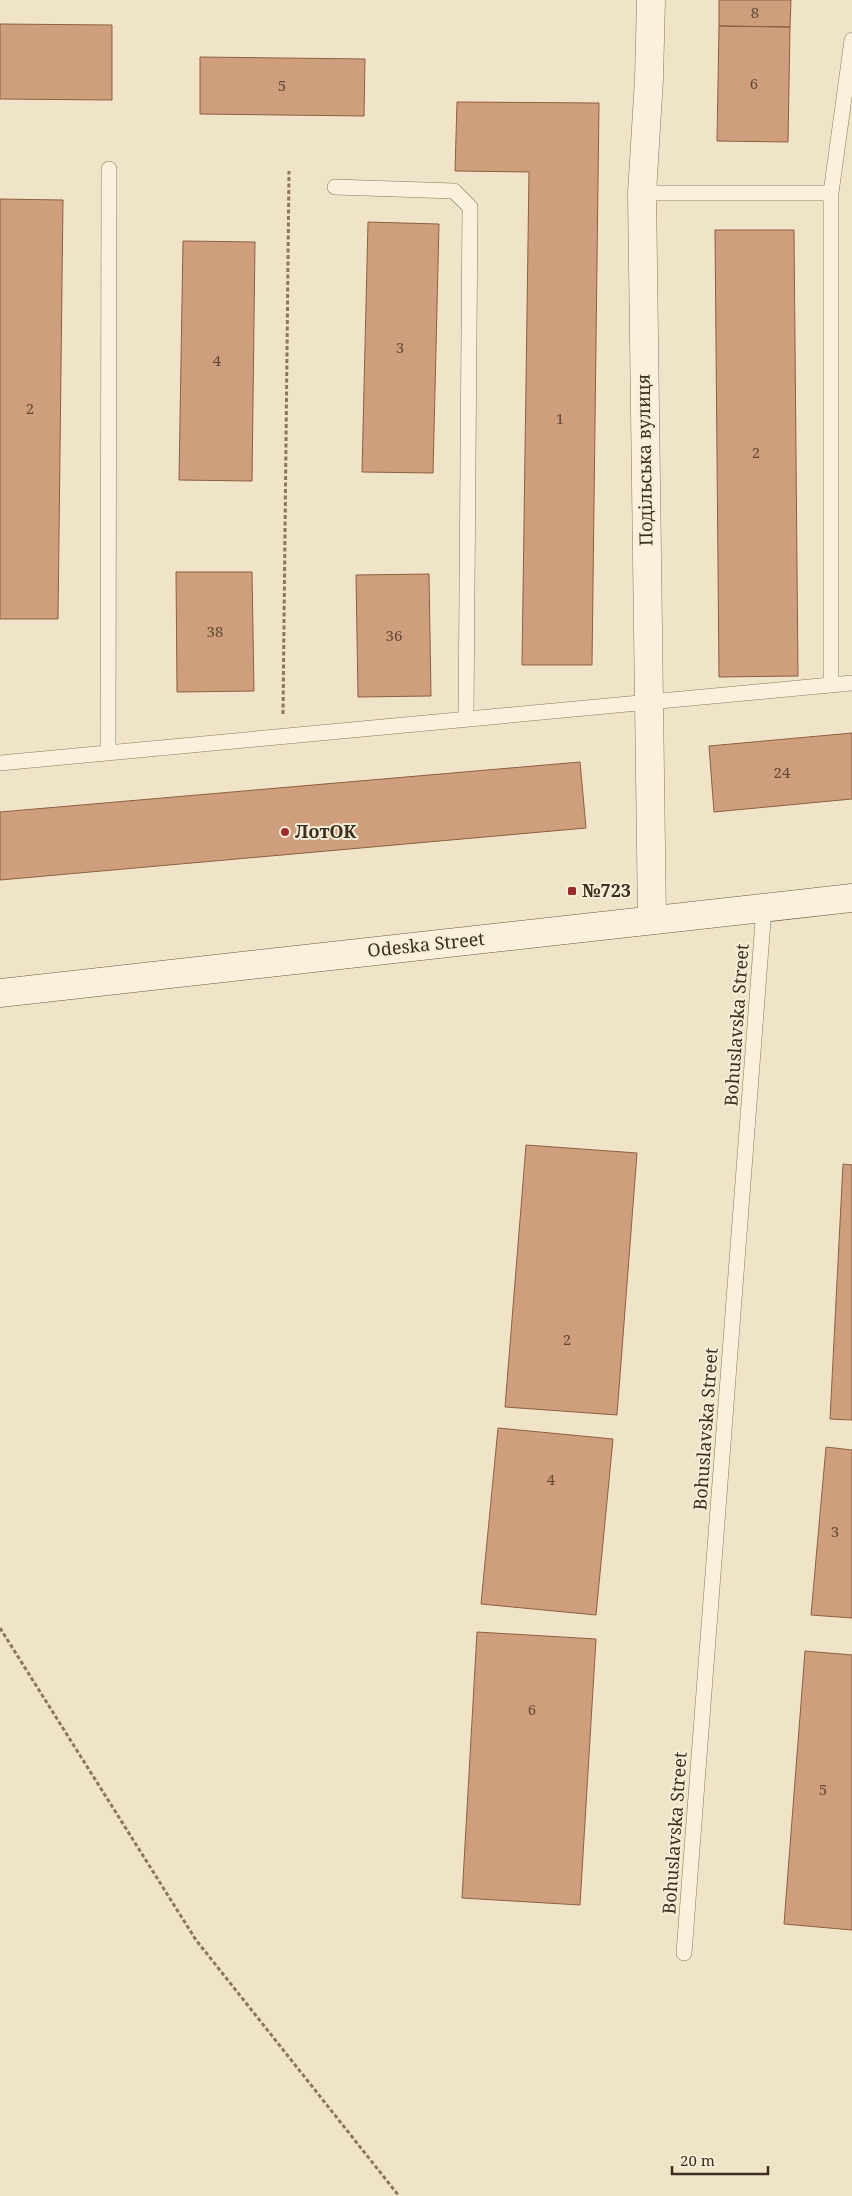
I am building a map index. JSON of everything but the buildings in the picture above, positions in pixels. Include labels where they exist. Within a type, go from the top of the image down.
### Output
[{"type":"street","name":"Подільська вулиця","points":[[651,0],[649,79],[642,193],[652,920]]},
{"type":"street","name":"Odeska Street","points":[[0,992],[852,898]]},
{"type":"lane","points":[[831,685],[832,193],[852,40]]},
{"type":"lane","points":[[108,753],[109,169]]},
{"type":"lane","points":[[335,187],[454,191],[470,207],[466,718]]},
{"type":"lane","points":[[642,193],[832,193]]},
{"type":"lane","points":[[0,763],[466,718],[852,684]]},
{"type":"lane","name":"Bohuslavska Street","points":[[684,1953],[764,908]]},
{"type":"path","points":[[283,737],[289,171]]},
{"type":"path","points":[[0,1628],[196,1940],[399,2196]]},
{"type":"place","name":"ЛотОК","points":[[285,832]]},
{"type":"place","name":"№723","points":[[572,891]]}]
